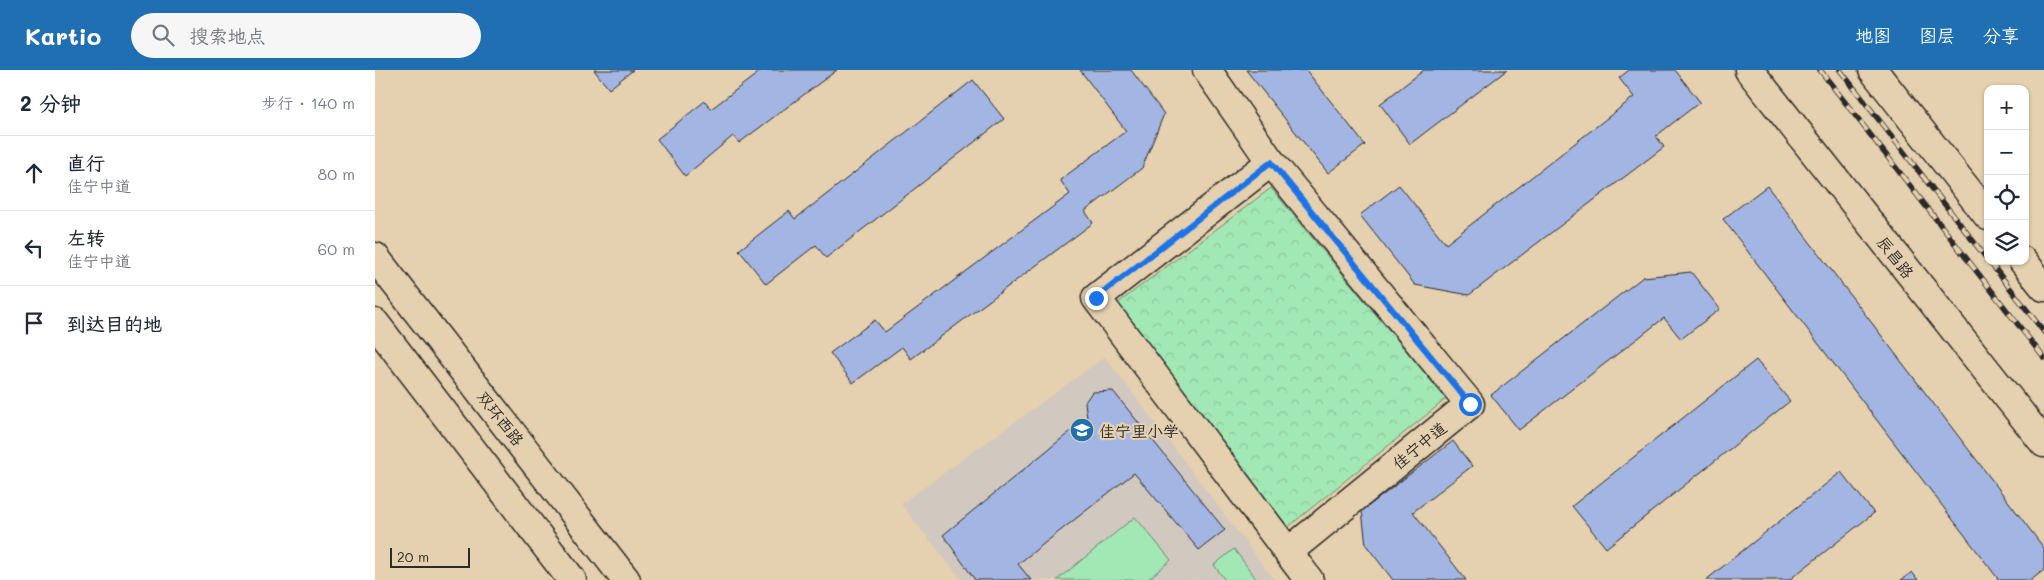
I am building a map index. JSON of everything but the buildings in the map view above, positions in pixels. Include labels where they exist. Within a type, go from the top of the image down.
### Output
[{"type":"street","name":"佳宁中道","points":[[1207,70],[1271,162],[1470,404],[1288,552]]},
{"type":"street","name":"辰昌路","points":[[1749,70],[2044,443]]},
{"type":"street","points":[[1873,70],[1984,211]]},
{"type":"street","points":[[1271,162],[1096,298],[1309,580]]},
{"type":"street","name":"双环西路","points":[[375,257],[626,580]]},
{"type":"street","points":[[2026,265],[2044,288]]},
{"type":"street","points":[[375,323],[572,580]]},
{"type":"shaded area","name":"佳宁里小学","points":[[1105,357],[1274,580],[962,580],[901,504]]},
{"type":"green space","points":[[1271,188],[1446,399],[1288,527],[1118,303]]},
{"type":"green space","points":[[1135,517],[1171,560],[1147,580],[1057,580]]},
{"type":"green space","points":[[1234,549],[1257,580],[1225,580],[1214,565]]},
{"type":"railway","points":[[1820,70],[2044,358]]},
{"type":"railway","points":[[1840,70],[1984,255]]},
{"type":"railway","points":[[1992,265],[2044,332]]},
{"type":"place","name":"佳宁里小学","points":[[1082,430]]},
{"type":"route","points":[[1096,298],[1271,162],[1470,404]]}]
